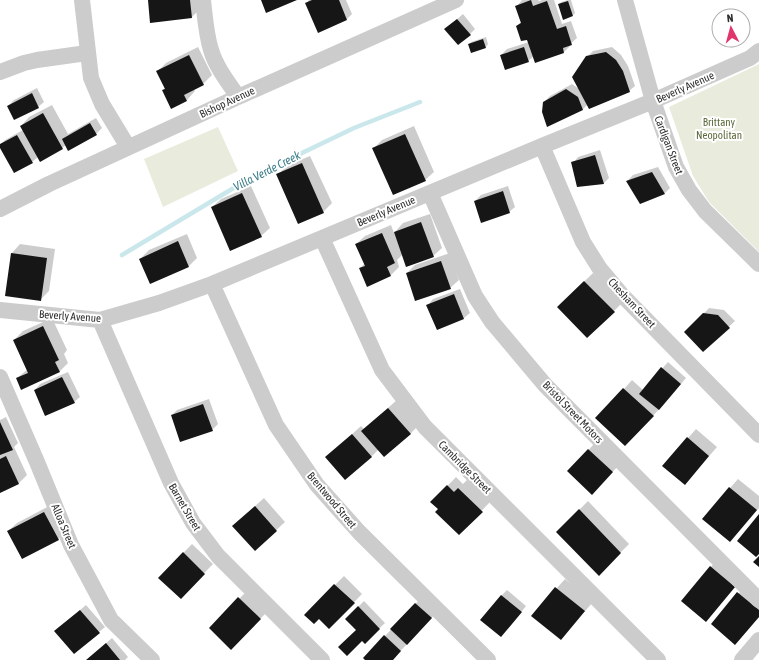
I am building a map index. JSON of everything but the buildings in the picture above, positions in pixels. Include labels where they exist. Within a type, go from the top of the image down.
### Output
[{"type":"street","points":[[82,0],[91,78],[102,104],[128,147]]},
{"type":"street","points":[[203,0],[206,30],[212,52],[238,97]]},
{"type":"street","name":"Bishop Avenue","points":[[0,209],[48,184],[128,147],[456,0]]},
{"type":"street","name":"Cardigan Street","points":[[625,0],[653,101],[676,166],[689,190],[705,211],[759,264]]},
{"type":"street","name":"Beverly Avenue","points":[[0,310],[100,320],[159,303],[212,284],[653,101],[750,58],[759,51]]},
{"type":"street","points":[[0,72],[24,63],[87,53]]},
{"type":"street","name":"Chesham Street","points":[[542,146],[582,242],[600,269],[621,294],[759,435]]},
{"type":"street","name":"Bristol Street Motors","points":[[430,193],[474,296],[492,322],[545,385],[759,600]]},
{"type":"street","name":"Cambridge Street","points":[[322,238],[382,370],[425,427],[658,660]]},
{"type":"street","name":"Brentwood Street","points":[[212,284],[276,425],[317,485],[359,532],[488,660]]},
{"type":"street","name":"Barnet Street","points":[[100,320],[171,483],[193,523],[218,556],[322,660]]},
{"type":"street","name":"Alloa Street","points":[[0,377],[38,462],[71,545],[111,620],[152,660]]},
{"type":"street","points":[[742,660],[759,640]]},
{"type":"green space","name":"Brittany Neopolitan","points":[[759,64],[759,252],[709,202],[693,176],[669,107]]},
{"type":"green space","points":[[218,127],[238,171],[163,207],[144,159]]},
{"type":"waterway","name":"Villa Verde Creek","points":[[122,255],[252,177],[354,128],[420,102]]}]
